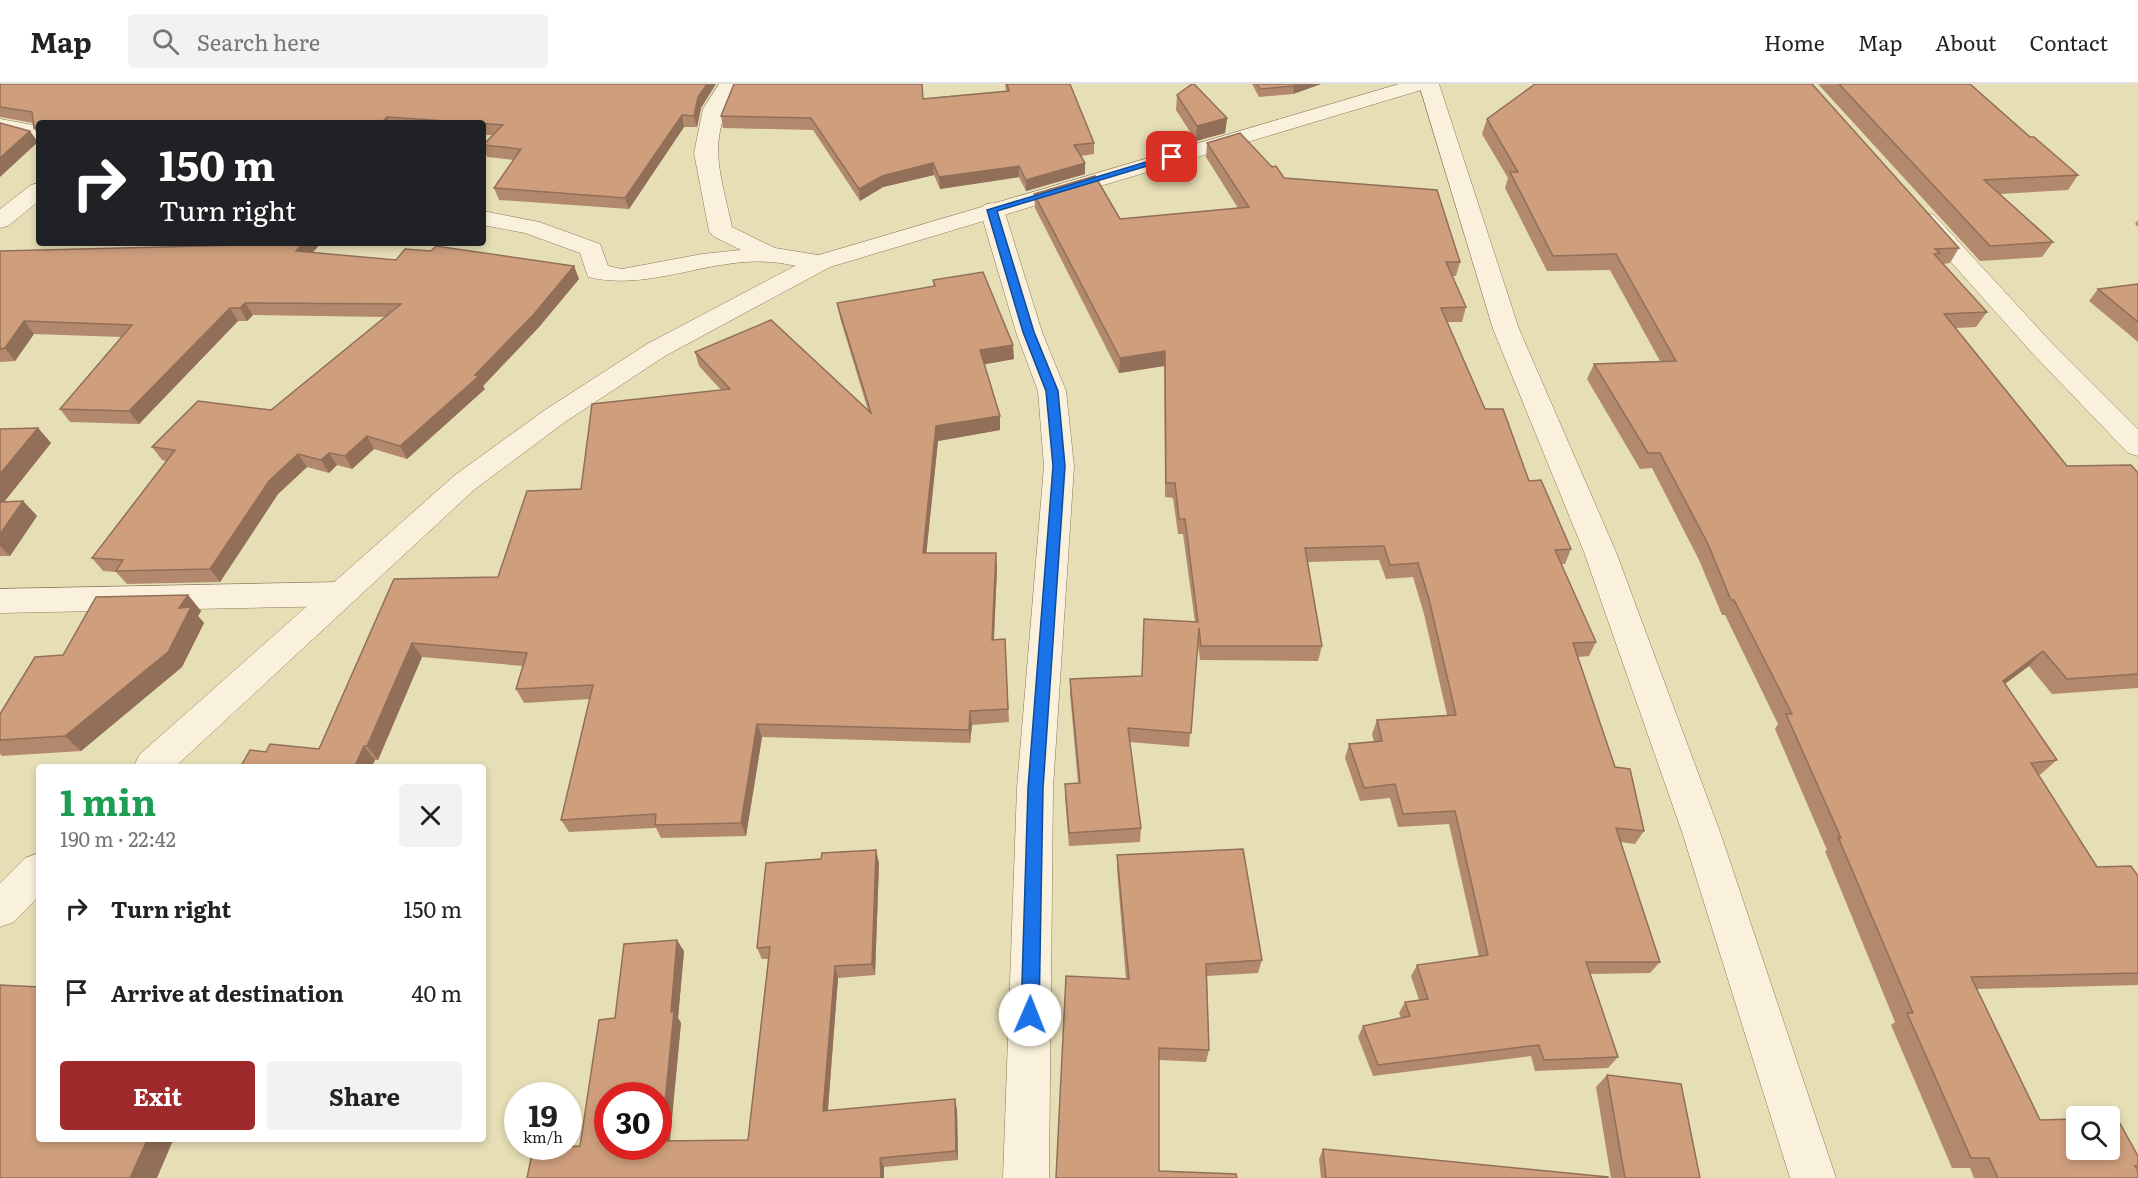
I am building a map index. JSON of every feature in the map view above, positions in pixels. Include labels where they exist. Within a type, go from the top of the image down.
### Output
[{"type":"street","points":[[729,84],[714,109],[705,153],[722,231],[769,254]]},
{"type":"street","points":[[154,764],[465,482],[555,416],[656,350],[821,262],[1421,84]]},
{"type":"street","points":[[1429,84],[1506,328],[1600,552],[1701,832],[1813,1178]]},
{"type":"street","points":[[0,125],[36,132]]},
{"type":"street","points":[[0,221],[36,192]]},
{"type":"street","points":[[1907,199],[2042,348],[2138,446]]},
{"type":"street","points":[[992,210],[1029,332],[1052,391],[1059,466],[1035,788],[1026,1178]]},
{"type":"street","points":[[486,219],[531,227],[591,249],[597,272],[622,276],[702,261],[769,254],[821,262]]},
{"type":"street","points":[[0,601],[340,594]]},
{"type":"street","points":[[0,909],[36,873]]},
{"type":"shaded area","points":[[0,84],[2138,84],[2138,1178],[0,1178]]},
{"type":"building","points":[[0,84],[707,84],[698,97],[694,116],[682,115],[625,198],[494,188],[521,149],[486,145],[486,142],[503,125],[486,124],[486,120],[387,117],[384,120],[36,120],[34,128],[32,112],[0,107]]},
{"type":"building","points":[[734,84],[922,84],[923,99],[1009,91],[1007,84],[1070,84],[1094,143],[1074,145],[1085,163],[1026,180],[1019,166],[939,177],[933,163],[882,176],[859,189],[811,118],[721,116]]},
{"type":"building","points":[[1192,84],[1227,118],[1197,126],[1177,95]]},
{"type":"building","points":[[1257,84],[1299,84],[1260,89]]},
{"type":"building","points":[[1535,84],[1812,84],[1959,248],[1935,249],[1940,253],[1934,254],[1987,312],[1944,314],[2067,466],[2131,465],[2138,473],[2138,674],[2067,679],[2043,651],[2003,681],[2057,760],[2031,763],[2097,867],[2131,866],[2138,876],[2138,973],[1971,977],[2040,1120],[2066,1119],[2066,1160],[2120,1160],[2120,1123],[2138,1156],[2138,1166],[2135,1166],[2138,1178],[1998,1178],[1989,1158],[1971,1158],[1907,1013],[1913,1013],[1838,837],[1841,838],[1786,714],[1792,714],[1734,600],[1731,600],[1708,544],[1660,453],[1648,453],[1594,364],[1676,361],[1616,254],[1553,256],[1510,172],[1518,172],[1487,119]]},
{"type":"building","points":[[1839,84],[1970,84],[2030,137],[2034,137],[2078,175],[1984,180],[2053,242],[1990,246]]},
{"type":"building","points":[[0,123],[30,131],[0,158]]},
{"type":"building","points":[[1240,133],[1272,167],[1276,166],[1284,178],[1437,190],[1460,262],[1446,262],[1466,307],[1441,308],[1485,409],[1503,409],[1529,481],[1541,480],[1571,549],[1555,550],[1596,642],[1573,643],[1615,767],[1630,769],[1644,831],[1616,828],[1660,962],[1586,962],[1618,1057],[1544,1060],[1539,1045],[1378,1065],[1363,1026],[1410,1016],[1405,1002],[1428,999],[1417,965],[1488,955],[1455,811],[1403,814],[1395,784],[1364,788],[1349,744],[1382,741],[1377,720],[1456,715],[1429,599],[1418,563],[1390,565],[1384,546],[1305,548],[1322,646],[1201,646],[1199,628],[1191,733],[1128,728],[1141,828],[1069,833],[1065,784],[1080,783],[1070,679],[1142,676],[1144,619],[1198,622],[1185,519],[1179,519],[1175,483],[1166,483],[1165,351],[1120,358],[1034,194],[1095,176],[1120,219],[1249,207],[1207,143]]},
{"type":"building","points":[[300,246],[296,251],[396,260],[405,249],[431,251],[436,246],[574,266],[534,314],[475,375],[479,376],[400,446],[367,436],[345,456],[329,453],[321,460],[298,454],[269,481],[210,569],[116,571],[123,560],[92,558],[175,450],[152,447],[198,401],[271,410],[401,304],[245,303],[240,308],[230,308],[129,411],[60,409],[132,325],[24,321],[5,348],[0,349],[0,251]]},
{"type":"building","points":[[983,272],[1013,345],[980,350],[1000,416],[936,426],[923,553],[996,553],[992,640],[1005,639],[1008,709],[970,711],[969,730],[757,724],[741,823],[655,825],[656,814],[561,820],[593,685],[516,689],[527,653],[412,643],[367,746],[364,746],[356,764],[242,764],[250,750],[266,752],[270,744],[319,749],[394,579],[498,577],[527,491],[581,489],[592,404],[730,389],[695,352],[771,320],[871,413],[837,303],[935,286],[933,280]]},
{"type":"building","points":[[2138,284],[2138,322],[2098,289]]},
{"type":"building","points":[[38,428],[0,474],[0,429]]},
{"type":"building","points":[[23,501],[0,534],[0,502]]},
{"type":"building","points":[[188,595],[179,608],[191,607],[168,652],[65,736],[0,740],[0,714],[35,657],[63,655],[96,597]]},
{"type":"building","points":[[1243,849],[1262,960],[1206,964],[1209,1050],[1159,1048],[1159,1171],[1236,1174],[1237,1178],[1056,1178],[1066,976],[1129,979],[1117,855]]},
{"type":"building","points":[[876,850],[872,964],[835,966],[823,1111],[955,1099],[956,1151],[880,1158],[881,1178],[527,1178],[531,1160],[582,1160],[582,1133],[599,1020],[615,1018],[624,944],[677,940],[671,1012],[674,1012],[667,1082],[594,1082],[594,1160],[672,1160],[672,1141],[748,1140],[770,947],[757,948],[766,863],[821,859],[822,853]]},
{"type":"building","points":[[0,985],[36,987],[36,1142],[146,1142],[130,1178],[0,1178]]},
{"type":"building","points":[[1607,1075],[1681,1084],[1700,1178],[1625,1178]]},
{"type":"building","points":[[1323,1149],[1608,1177],[1608,1178],[1326,1178]]},
{"type":"route","points":[[1030,1015],[1035,788],[1059,466],[1052,391],[1029,332],[992,210],[1172,157]]}]
